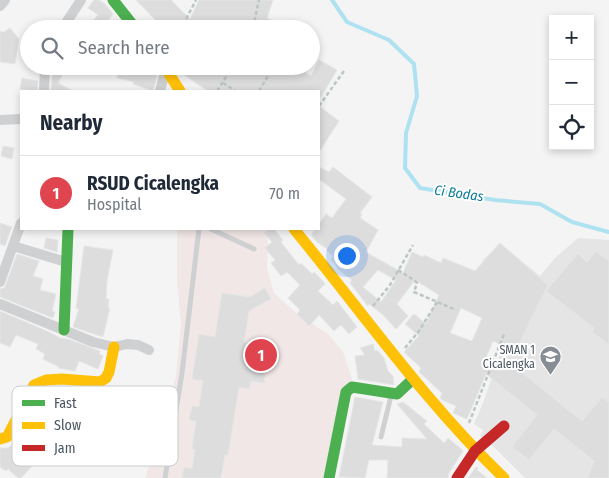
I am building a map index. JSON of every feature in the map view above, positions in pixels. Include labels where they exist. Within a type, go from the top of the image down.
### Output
[{"type":"street","points":[[0,6],[5,0]]},
{"type":"street","points":[[68,20],[81,0]]},
{"type":"street","points":[[113,0],[129,20]]},
{"type":"street","points":[[44,90],[45,75]]},
{"type":"street","points":[[160,90],[163,75]]},
{"type":"street","points":[[170,75],[179,90]]},
{"type":"street","points":[[0,120],[20,119]]},
{"type":"street","points":[[0,282],[20,226]]},
{"type":"street","points":[[64,330],[68,230]]},
{"type":"street","points":[[295,230],[395,358],[475,452],[504,478]]},
{"type":"street","points":[[13,246],[66,262]]},
{"type":"street","points":[[0,304],[93,342],[114,347],[138,344],[149,350]]},
{"type":"street","points":[[33,386],[46,380],[62,379],[100,382],[106,378],[109,372],[114,347]]},
{"type":"street","points":[[329,478],[346,392],[352,387],[391,396],[401,393],[413,379]]},
{"type":"street","points":[[457,478],[475,452],[504,426]]},
{"type":"street","points":[[0,438],[7,437],[12,427]]},
{"type":"lane","points":[[178,397],[199,230]]},
{"type":"lane","points":[[214,230],[254,249]]},
{"type":"lane","points":[[381,437],[391,396]]},
{"type":"path","points":[[186,20],[196,0]]},
{"type":"path","points":[[255,20],[259,0]]},
{"type":"path","points":[[320,105],[344,71]]},
{"type":"path","points":[[218,90],[228,75]]},
{"type":"path","points":[[260,90],[269,75]]},
{"type":"path","points":[[223,83],[234,90]]},
{"type":"path","points":[[364,317],[390,285],[413,245]]},
{"type":"path","points":[[398,270],[414,280],[416,283],[414,292],[456,310]]},
{"type":"path","points":[[395,358],[420,331],[436,302]]},
{"type":"path","points":[[463,438],[504,334]]},
{"type":"shaded area","points":[[177,230],[268,230],[267,269],[274,293],[297,314],[328,334],[343,352],[352,379],[345,404],[334,478],[145,478],[149,466],[178,466],[178,386],[173,386],[176,376],[181,324],[177,281]]},
{"type":"shaded area","name":"SMAN 1 Cicalengka","points":[[578,238],[609,240],[609,478],[525,478],[494,447],[480,436],[483,430],[474,424],[502,348],[515,319],[499,273],[482,261],[500,243],[540,276],[555,258]]},
{"type":"building","points":[[94,0],[99,0],[113,14],[109,20],[94,20],[98,15],[88,8]]},
{"type":"building","points":[[136,0],[171,0],[190,19],[199,0],[273,0],[267,18],[271,20],[155,20]]},
{"type":"building","points":[[10,28],[19,39],[15,64],[0,62],[0,31],[4,32]]},
{"type":"building","points":[[320,61],[337,70],[321,97],[320,90],[206,90],[184,75],[309,75],[320,75]]},
{"type":"building","points":[[52,75],[62,75],[58,83],[71,90],[51,90]]},
{"type":"building","points":[[118,75],[157,76],[153,90],[133,84],[134,82],[117,78]]},
{"type":"building","points":[[22,78],[38,81],[37,90],[20,89]]},
{"type":"building","points":[[320,107],[339,121],[320,150]]},
{"type":"building","points":[[3,146],[14,148],[12,159],[1,156]]},
{"type":"building","points":[[333,167],[372,197],[360,213],[362,214],[360,218],[378,230],[366,252],[403,273],[412,252],[441,263],[443,258],[475,271],[500,243],[548,285],[515,352],[493,341],[483,365],[500,371],[508,361],[582,421],[602,397],[609,402],[609,478],[587,478],[594,461],[554,429],[529,460],[512,447],[537,415],[486,374],[467,419],[453,413],[456,406],[440,398],[442,393],[419,372],[421,368],[404,352],[419,336],[405,324],[414,314],[426,324],[439,295],[415,280],[397,304],[408,316],[396,329],[383,315],[369,304],[368,306],[350,283],[352,280],[339,270],[331,259],[333,256],[311,235],[315,230],[320,230],[320,223],[326,214],[332,218],[346,199],[320,180],[320,168],[329,172]],"holes":[[[378,270],[396,280],[381,302],[363,287]],[[461,308],[482,318],[472,341],[450,333]]]},
{"type":"building","points":[[0,223],[12,227],[5,246],[0,244]]},
{"type":"building","points":[[268,230],[275,230],[283,240],[281,242],[299,265],[301,263],[312,274],[314,272],[325,284],[318,291],[333,305],[337,301],[357,327],[349,334],[341,325],[334,331],[319,315],[309,326],[297,314],[300,310],[288,298],[300,285],[287,272],[281,276],[271,263],[275,260],[265,248],[272,242],[264,233]]},
{"type":"building","points":[[46,238],[58,240],[57,252],[44,248]]},
{"type":"building","points":[[84,246],[113,250],[107,281],[106,299],[109,299],[108,308],[110,308],[103,337],[73,327],[79,309],[76,309]]},
{"type":"building","points":[[596,251],[609,261],[609,345],[592,332],[594,328],[546,291],[578,253],[587,262]]},
{"type":"building","points":[[17,254],[39,261],[33,276],[43,279],[40,290],[56,294],[52,311],[55,312],[53,318],[0,297],[0,289],[4,288],[6,284]]},
{"type":"building","points":[[265,288],[271,299],[249,311],[244,342],[258,345],[257,353],[268,355],[264,383],[251,381],[249,389],[239,387],[228,455],[225,455],[221,478],[182,478],[184,467],[192,469],[195,450],[192,449],[196,421],[189,420],[192,406],[199,407],[203,381],[192,379],[199,334],[215,337],[222,293],[250,297]]},
{"type":"building","points":[[0,311],[60,338],[68,339],[100,351],[99,354],[103,356],[98,369],[79,361],[75,371],[58,368],[43,359],[45,354],[36,349],[38,344],[16,335],[10,347],[0,343]]},
{"type":"building","points":[[373,344],[375,351],[377,350],[384,358],[388,371],[393,376],[394,385],[358,379],[355,356],[365,355],[360,348]]},
{"type":"building","points":[[355,397],[383,402],[372,445],[402,447],[402,438],[427,439],[397,404],[403,402],[427,421],[424,424],[444,443],[448,438],[460,448],[463,451],[449,473],[448,478],[387,478],[388,460],[369,460],[365,478],[339,477]]},
{"type":"building","points":[[12,445],[12,466],[32,466],[21,478],[18,478],[8,469],[6,471],[0,467],[0,448],[8,448]]},
{"type":"building","points":[[476,467],[478,468],[477,470],[487,478],[468,478]]},
{"type":"waterway","name":"Ci Bodas","points":[[332,0],[347,22],[389,40],[414,64],[417,96],[406,133],[405,168],[420,188],[495,200],[540,204],[572,222],[609,232]]},
{"type":"traffic: fast","points":[[113,0],[129,20]]},
{"type":"traffic: fast","points":[[64,330],[68,230]]},
{"type":"traffic: fast","points":[[329,478],[346,392],[352,387],[397,394],[413,379]]},
{"type":"traffic: slow","points":[[170,75],[179,90]]},
{"type":"traffic: slow","points":[[295,230],[421,388],[475,449],[504,478]]},
{"type":"traffic: slow","points":[[33,386],[46,380],[62,379],[100,382],[106,378],[109,372],[114,347]]},
{"type":"traffic: slow","points":[[0,439],[7,437],[12,427]]},
{"type":"traffic: jam","points":[[457,478],[475,451],[504,426]]},
{"type":"place","name":"RSUD Cicalengka","points":[[261,355]]},
{"type":"place","name":"SMAN 1 Cicalengka","points":[[551,376]]}]
